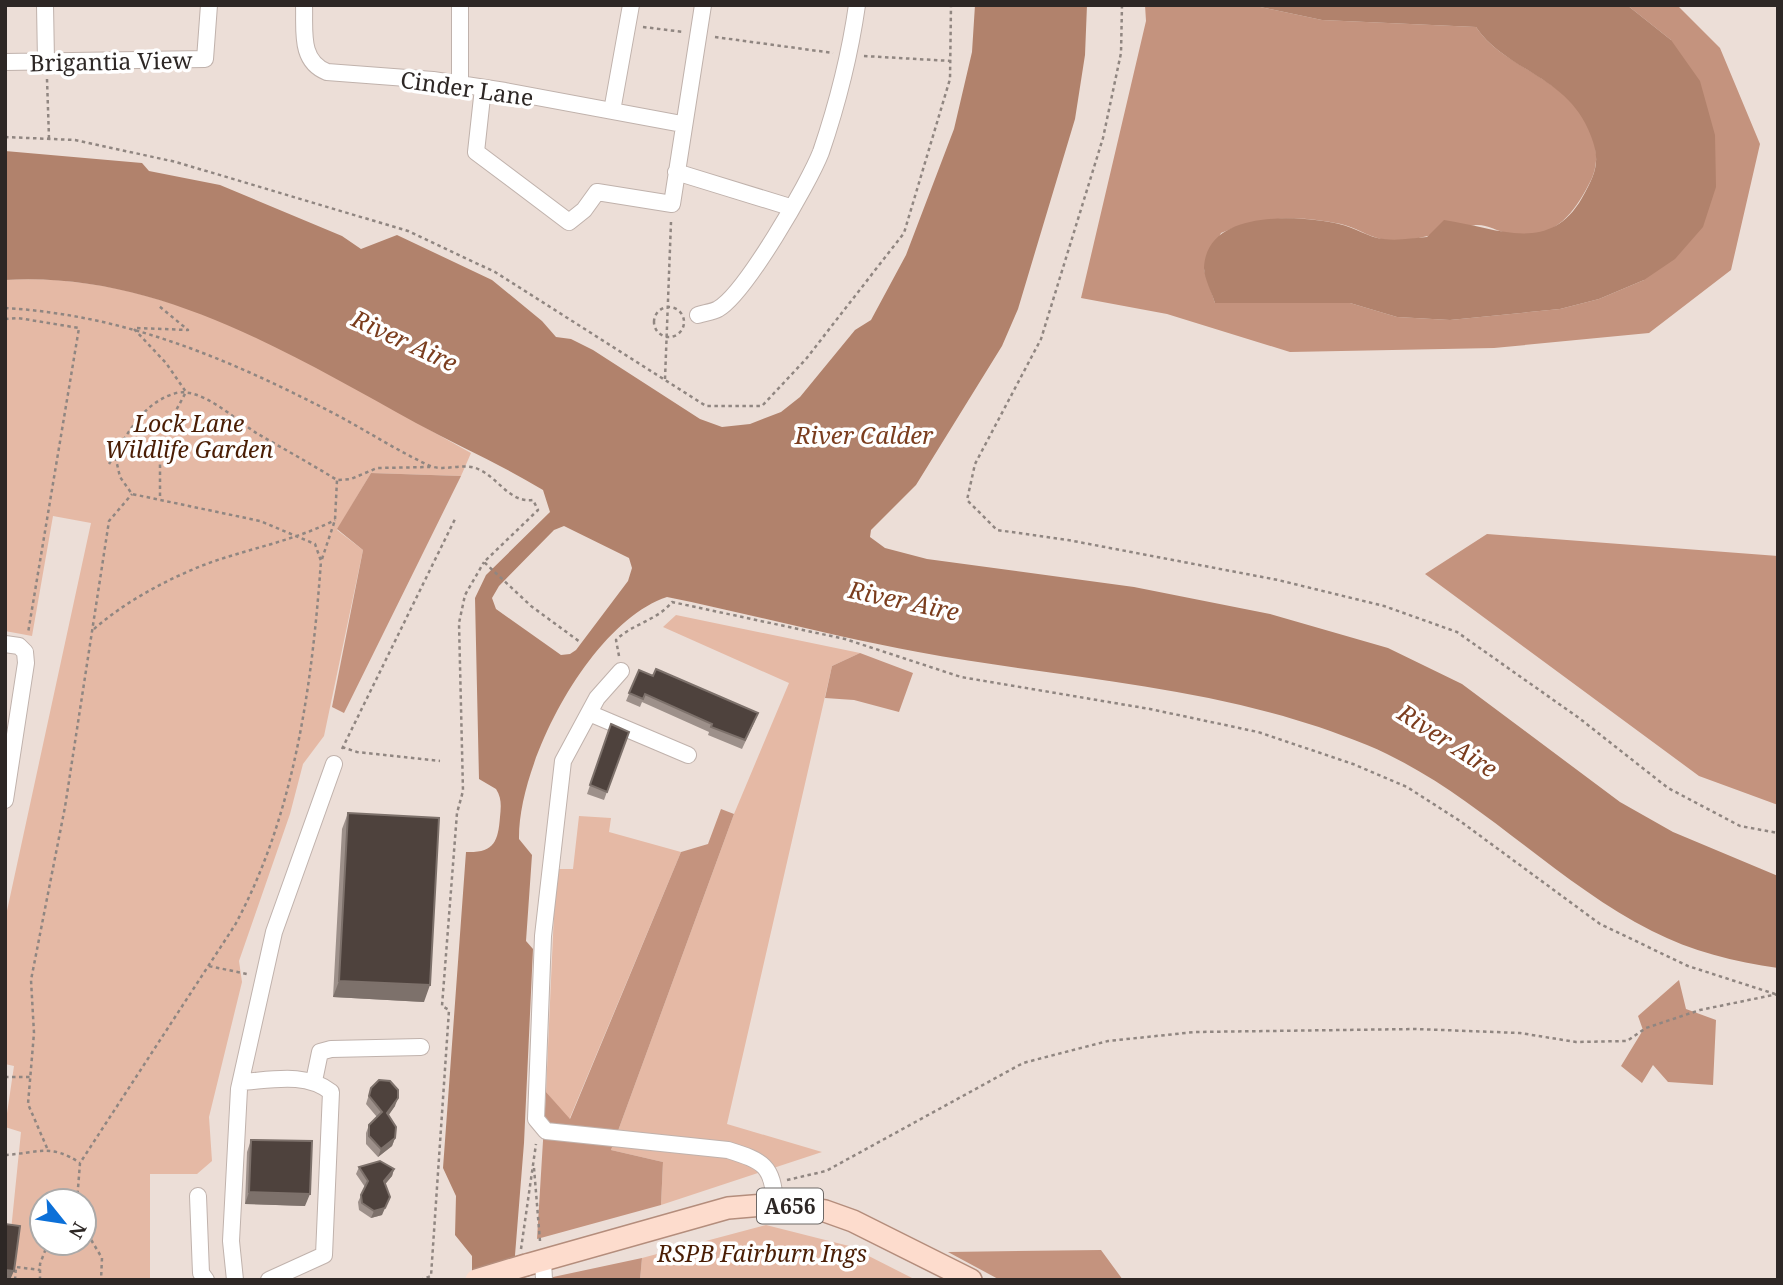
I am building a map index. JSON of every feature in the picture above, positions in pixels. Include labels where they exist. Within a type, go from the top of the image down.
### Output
[{"type":"main road","name":"A656","points":[[476,1280],[774,1194],[853,1221],[971,1280]]},
{"type":"street","points":[[46,5],[46,61]]},
{"type":"street","name":"Brigantia View","points":[[5,62],[205,60],[209,5]]},
{"type":"street","name":"Cinder Lane","points":[[304,5],[306,51],[320,69],[460,84],[682,124]]},
{"type":"street","points":[[460,5],[460,84]]},
{"type":"street","points":[[612,111],[631,5]]},
{"type":"street","points":[[483,88],[476,152],[569,222],[584,210],[597,192],[672,204],[702,5]]},
{"type":"street","points":[[698,315],[718,309],[737,292],[755,269],[820,153],[848,54],[857,5]]},
{"type":"street","points":[[676,172],[790,207]]},
{"type":"street","points":[[5,800],[16,647]]},
{"type":"street","points":[[621,671],[608,682],[563,761],[543,936],[536,1119],[546,1131],[571,1136],[728,1150],[756,1159],[770,1173],[774,1194]]},
{"type":"street","points":[[589,713],[688,755]]},
{"type":"street","points":[[235,1280],[231,1241],[241,1082],[274,932],[334,764]]},
{"type":"street","points":[[314,1080],[320,1052],[331,1049],[421,1047]]},
{"type":"street","points":[[241,1082],[314,1080],[331,1092],[324,1255],[315,1262],[270,1280]]},
{"type":"street","points":[[198,1196],[201,1273],[206,1280]]},
{"type":"path","points":[[1122,5],[1121,53],[1103,138],[1041,340],[975,464],[967,500],[997,530],[1068,540],[1278,580],[1384,606],[1457,632],[1579,719],[1668,789],[1740,826],[1778,833]]},
{"type":"path","points":[[625,37],[646,25],[697,35],[848,54],[950,61]]},
{"type":"path","points":[[46,61],[49,139]]},
{"type":"path","points":[[5,137],[75,140],[176,162],[408,231],[470,260]]},
{"type":"path","points":[[665,381],[672,204]]},
{"type":"path","points":[[5,308],[54,311],[132,327],[188,330],[159,306]]},
{"type":"path","points":[[669,307],[678,311],[684,324],[676,335],[667,337],[659,333],[654,319],[660,311],[669,307]]},
{"type":"path","points":[[5,319],[18,318],[79,328],[16,647]]},
{"type":"path","points":[[132,327],[166,363],[186,392]]},
{"type":"path","points":[[132,327],[280,386],[432,467]]},
{"type":"path","points":[[160,499],[160,440],[186,392]]},
{"type":"path","points":[[109,464],[139,416],[172,394],[186,392],[222,407],[254,432],[337,480],[351,480],[377,468],[464,466],[479,469],[517,499],[533,500],[538,505],[538,510],[484,562],[465,595],[459,623],[463,791],[457,813],[442,1006],[449,1010],[430,1276],[420,1280]]},
{"type":"path","points":[[115,455],[120,477],[132,494],[260,521],[315,544],[321,561]]},
{"type":"path","points":[[78,1187],[80,1163],[209,966],[252,894],[280,823],[303,721],[321,561],[335,520],[337,480]]},
{"type":"path","points":[[47,1148],[28,1104],[34,1033],[31,980],[65,807],[109,521],[132,494]]},
{"type":"path","points":[[334,764],[456,517]]},
{"type":"path","points":[[94,629],[122,605],[202,566],[302,537],[335,520]]},
{"type":"path","points":[[484,562],[506,585],[580,642]]},
{"type":"path","points":[[621,671],[616,640],[627,629],[666,609],[672,602],[845,639],[961,677],[1150,709],[1258,732],[1353,764],[1407,787],[1518,861],[1600,923],[1688,966],[1776,994]]},
{"type":"path","points":[[342,747],[357,752],[440,761]]},
{"type":"path","points":[[209,966],[264,978]]},
{"type":"path","points":[[774,1194],[826,1171],[1023,1063],[1108,1041],[1195,1032],[1416,1029],[1520,1033],[1576,1042],[1627,1041],[1646,1028],[1700,1010],[1776,994]]},
{"type":"path","points":[[5,1077],[32,1077]]},
{"type":"path","points":[[533,1265],[534,1161],[539,1125]]},
{"type":"path","points":[[5,1155],[47,1148],[66,1153],[80,1163]]},
{"type":"path","points":[[533,1265],[534,1161]]},
{"type":"path","points":[[98,1251],[102,1258],[101,1280]]},
{"type":"path","points":[[40,1280],[44,1257]]},
{"type":"path","points":[[15,1280],[16,1267],[40,1270]]},
{"type":"green space","name":"Lock Lane Wildlife Garden","points":[[5,280],[68,281],[130,292],[190,310],[248,333],[305,361],[471,453],[461,476],[371,473],[337,530],[363,550],[324,736],[303,764],[290,814],[239,961],[242,982],[209,1117],[212,1161],[197,1174],[150,1174],[150,1280],[6,1280],[21,1132],[5,1127],[14,1066],[5,1064],[5,920],[91,523],[53,516],[32,636],[5,631]]},
{"type":"green space","points":[[676,615],[860,653],[832,666],[727,1124],[822,1152],[661,1205],[663,1162],[611,1150],[734,814],[789,683],[663,627]]},
{"type":"green space","points":[[579,816],[611,818],[609,832],[681,852],[569,1120],[546,1092],[556,869],[573,869]]},
{"type":"green space","name":"RSPB Fairburn Ings","points":[[766,1225],[849,1246],[916,1280],[640,1280],[642,1258]]},
{"type":"shaded area","points":[[1145,5],[1251,5],[1322,20],[1476,27],[1499,51],[1570,100],[1594,139],[1595,166],[1589,184],[1575,208],[1547,231],[1522,235],[1476,225],[1393,241],[1376,238],[1341,224],[1311,219],[1250,223],[1221,233],[1204,270],[1215,303],[1350,303],[1397,317],[1450,320],[1560,309],[1599,299],[1644,280],[1671,40],[1627,5],[1677,5],[1720,48],[1760,144],[1731,270],[1649,333],[1494,348],[1290,352],[1167,314],[1081,298],[1146,21]]},
{"type":"shaded area","points":[[371,473],[461,476],[344,713],[332,707],[363,550],[337,529]]},
{"type":"shaded area","points":[[1487,534],[1778,556],[1778,805],[1699,776],[1425,574]]},
{"type":"shaded area","points":[[860,653],[913,673],[899,712],[854,700],[825,698],[832,666]]},
{"type":"shaded area","points":[[721,809],[734,814],[611,1150],[663,1162],[661,1205],[537,1239],[546,1092],[570,1119],[681,852],[708,844]]},
{"type":"shaded area","points":[[1679,980],[1686,1009],[1716,1020],[1713,1085],[1668,1082],[1653,1065],[1642,1083],[1621,1066],[1643,1030],[1638,1016]]},
{"type":"shaded area","points":[[1101,1250],[1123,1280],[1000,1280],[948,1252]]},
{"type":"shaded area","points":[[642,1258],[640,1280],[553,1280],[553,1277]]},
{"type":"water","points":[[975,5],[1087,5],[1085,55],[1075,119],[1018,309],[1002,346],[916,485],[871,530],[870,537],[885,548],[927,559],[1134,587],[1270,614],[1388,648],[1462,684],[1620,802],[1673,832],[1778,876],[1778,968],[1714,955],[1652,931],[1580,887],[1442,785],[1367,745],[1313,725],[1201,697],[918,652],[667,597],[639,611],[612,635],[587,664],[564,698],[545,735],[531,772],[522,808],[519,839],[532,855],[526,941],[533,949],[524,1143],[513,1280],[472,1280],[472,1256],[455,1235],[456,1196],[443,1168],[466,852],[483,850],[493,844],[498,833],[501,810],[496,789],[479,779],[475,598],[486,575],[550,512],[543,490],[319,370],[220,322],[168,303],[115,289],[61,281],[5,280],[5,151],[142,163],[149,171],[220,185],[342,236],[361,249],[397,235],[492,280],[542,321],[556,337],[571,339],[593,350],[700,419],[722,427],[750,424],[781,412],[800,397],[855,330],[871,320],[906,255],[954,129],[972,52]],"holes":[[[564,526],[629,558],[632,568],[628,581],[576,650],[570,654],[561,655],[496,609],[492,598],[499,586],[554,530]]]},
{"type":"water","points":[[1251,5],[1627,5],[1671,40],[1700,81],[1715,135],[1716,187],[1703,227],[1675,259],[1644,280],[1599,299],[1560,309],[1450,320],[1397,317],[1350,303],[1215,303],[1204,272],[1209,249],[1220,235],[1237,226],[1257,220],[1301,219],[1339,224],[1373,237],[1395,240],[1427,237],[1444,220],[1501,231],[1537,232],[1554,227],[1569,216],[1582,198],[1596,164],[1595,148],[1588,129],[1564,96],[1502,53],[1488,42],[1476,27],[1322,20]]},
{"type":"building","points":[[656,669],[758,713],[745,740],[711,727],[712,724],[645,694],[643,699],[629,693],[639,670],[653,676]]},
{"type":"building","points":[[611,724],[629,732],[607,792],[590,785]]},
{"type":"building","points":[[348,813],[439,818],[430,985],[339,981]]},
{"type":"building","points":[[379,1080],[390,1081],[398,1090],[398,1098],[387,1113],[396,1127],[395,1138],[381,1149],[369,1136],[369,1125],[382,1112],[369,1096],[371,1088]]},
{"type":"building","points":[[251,1140],[312,1141],[310,1194],[249,1192]]},
{"type":"building","points":[[380,1161],[394,1169],[384,1181],[390,1197],[385,1208],[374,1211],[362,1203],[361,1195],[368,1181],[359,1167]]},
{"type":"building","points":[[5,1224],[20,1226],[14,1271],[5,1270]]},
{"type":"water label","name":"River Aire","points":[[405,340]]},
{"type":"water label","name":"River Calder","points":[[864,434]]},
{"type":"water label","name":"River Aire","points":[[904,600]]},
{"type":"water label","name":"River Aire","points":[[1448,740]]}]
